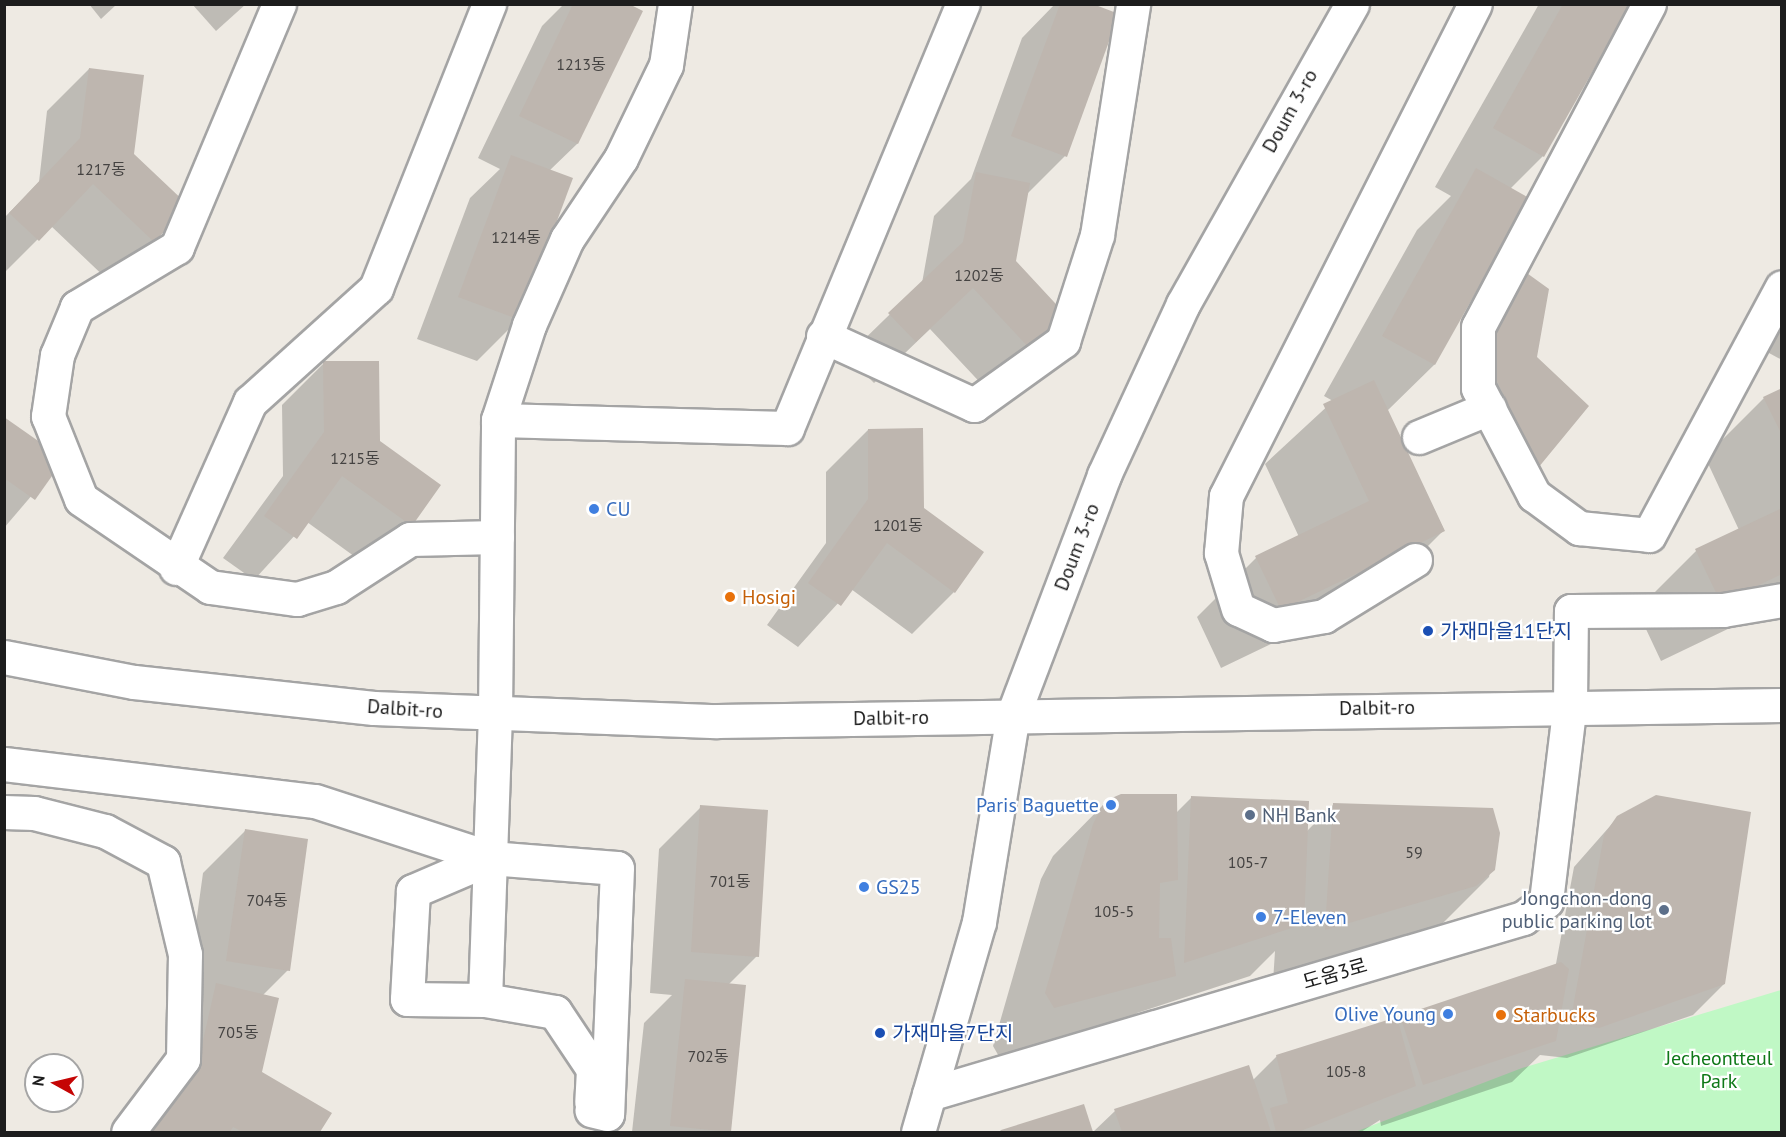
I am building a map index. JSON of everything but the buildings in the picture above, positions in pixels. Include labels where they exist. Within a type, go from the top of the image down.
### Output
[{"type":"street","points":[[279,4],[177,247],[77,307],[57,355],[48,416],[81,499],[176,568],[210,587],[297,599],[336,587],[410,539],[497,537]]},
{"type":"street","points":[[176,568],[250,402],[376,288],[489,4]]},
{"type":"street","points":[[485,1000],[495,714],[498,420],[529,325],[567,239],[621,158],[666,65],[675,4]]},
{"type":"street","points":[[498,420],[787,428],[823,336],[963,4]]},
{"type":"street","points":[[823,336],[974,405],[1064,341],[1097,235],[1133,4]]},
{"type":"street","name":"Doum 3-ro","points":[[918,1132],[979,922],[1013,715],[1104,475],[1183,304],[1352,4]]},
{"type":"street","points":[[1415,560],[1324,616],[1272,625],[1238,609],[1221,553],[1226,496],[1474,4]]},
{"type":"street","points":[[1649,4],[1478,327],[1479,388],[1534,495],[1579,528],[1649,536],[1782,287]]},
{"type":"street","points":[[1419,436],[1489,408]]},
{"type":"street","name":"도움3로","points":[[929,1094],[1523,918],[1546,901],[1570,704],[1570,611],[1723,610],[1782,600]]},
{"type":"street","name":"Dalbit-ro","points":[[4,657],[134,682],[495,714],[717,721],[1570,704],[1782,705]]},
{"type":"street","points":[[4,764],[315,801],[490,858],[617,868],[607,1114],[591,1121],[593,1069],[555,1012],[485,1000],[407,999],[413,891],[490,858]]},
{"type":"street","points":[[4,812],[105,831],[164,862],[185,954],[183,1059],[128,1132]]},
{"type":"green space","name":"Jecheontteul Park","points":[[1781,990],[1781,1132],[1355,1132],[1522,1068]]},
{"type":"place","name":"CU","points":[[594,509]]},
{"type":"place","name":"Hosigi","points":[[730,597]]},
{"type":"place","name":"가재마을11단지","points":[[1428,631]]},
{"type":"place","name":"Paris Baguette","points":[[1111,805]]},
{"type":"place","name":"NH Bank","points":[[1250,815]]},
{"type":"place","name":"GS25","points":[[864,887]]},
{"type":"place","name":"Jongchon-dong public parking lot","points":[[1664,910]]},
{"type":"place","name":"7-Eleven","points":[[1261,917]]},
{"type":"place","name":"Olive Young","points":[[1448,1014]]},
{"type":"place","name":"Starbucks","points":[[1501,1015]]},
{"type":"place","name":"가재마을7단지","points":[[880,1033]]}]
